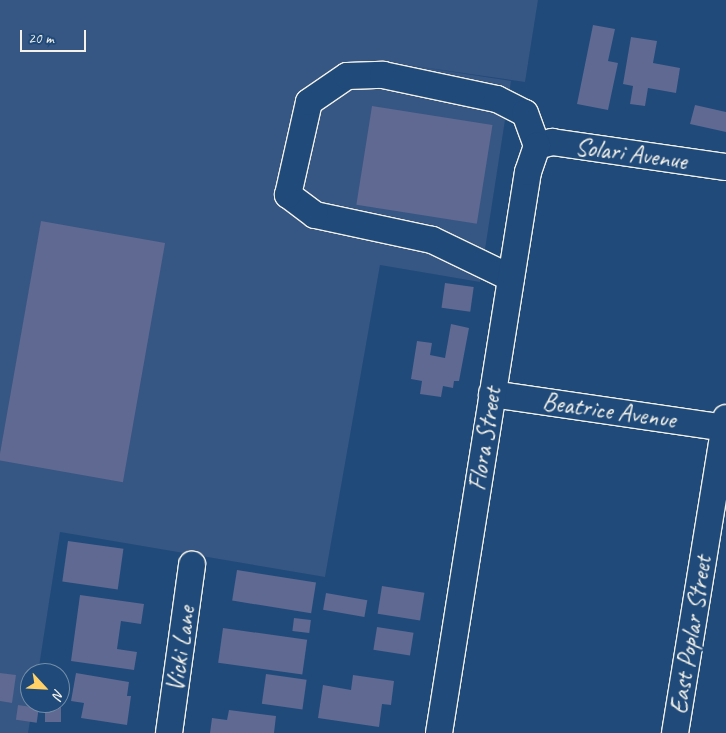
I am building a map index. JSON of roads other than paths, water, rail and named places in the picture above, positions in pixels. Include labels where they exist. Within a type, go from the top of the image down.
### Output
[{"type":"street","points":[[511,278],[432,240],[315,215],[288,196],[309,102],[348,76],[383,75],[497,99],[525,113],[537,146]]},
{"type":"street","name":"Solari Avenue","points":[[537,146],[552,142],[726,168]]},
{"type":"street","name":"Flora Street","points":[[439,733],[528,172],[537,146]]},
{"type":"street","name":"Beatrice Avenue","points":[[492,394],[726,424]]},
{"type":"street","name":"East Poplar Street","points":[[675,733],[726,424]]},
{"type":"street","name":"Vicki Lane","points":[[169,733],[192,565]]}]
